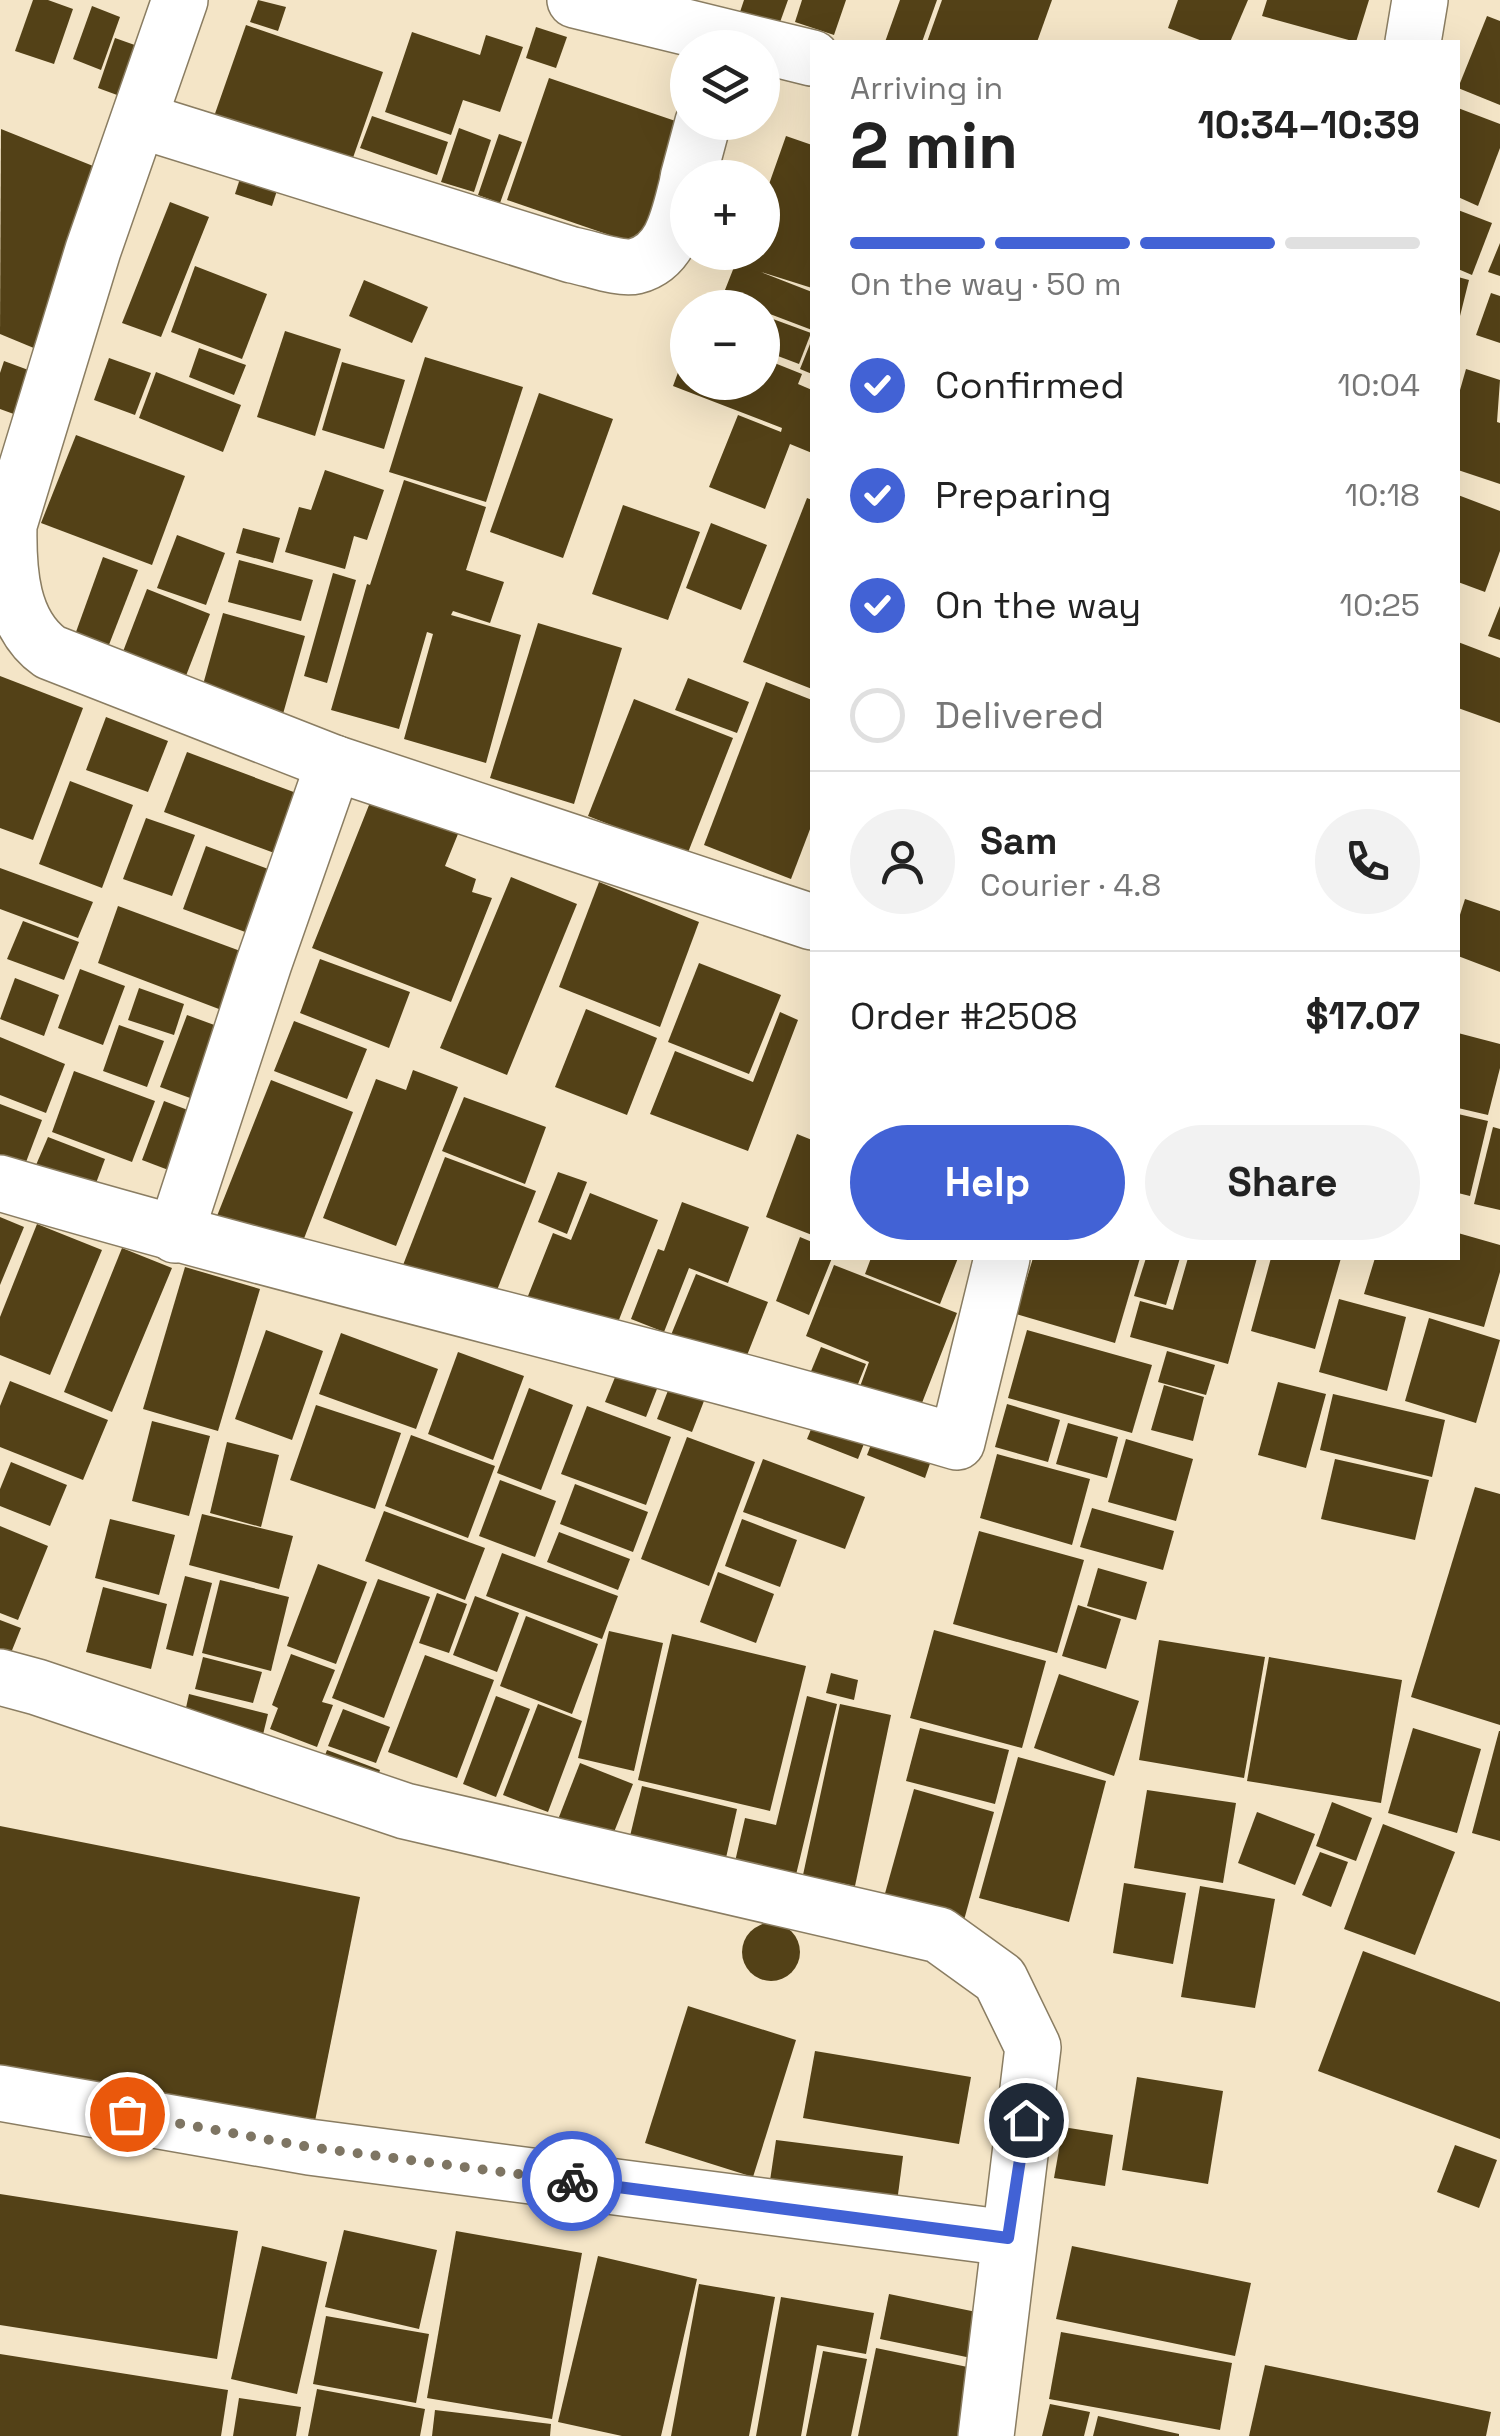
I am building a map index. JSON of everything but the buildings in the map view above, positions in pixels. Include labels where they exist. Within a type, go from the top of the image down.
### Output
[{"type":"street","points":[[180,0],[93,250],[9,525],[8,552],[21,620],[35,641],[50,652],[334,763],[810,921]]},
{"type":"street","points":[[575,0],[679,30]]},
{"type":"street","points":[[1413,40],[1420,0]]},
{"type":"street","points":[[780,53],[810,58]]},
{"type":"street","points":[[139,120],[572,255],[634,266],[660,253],[670,237]]},
{"type":"street","points":[[175,1235],[334,763]]},
{"type":"street","points":[[0,1183],[175,1235],[795,1395],[957,1442],[1002,1260]]},
{"type":"street","points":[[0,1678],[405,1811],[940,1935],[1000,1979],[1033,2047],[986,2436]]},
{"type":"street","points":[[0,2093],[309,2147],[1008,2238]]},
{"type":"way so far","points":[[127,2114],[309,2147],[572,2181]]},
{"type":"route","points":[[572,2181],[1008,2238],[1026,2120]]}]
